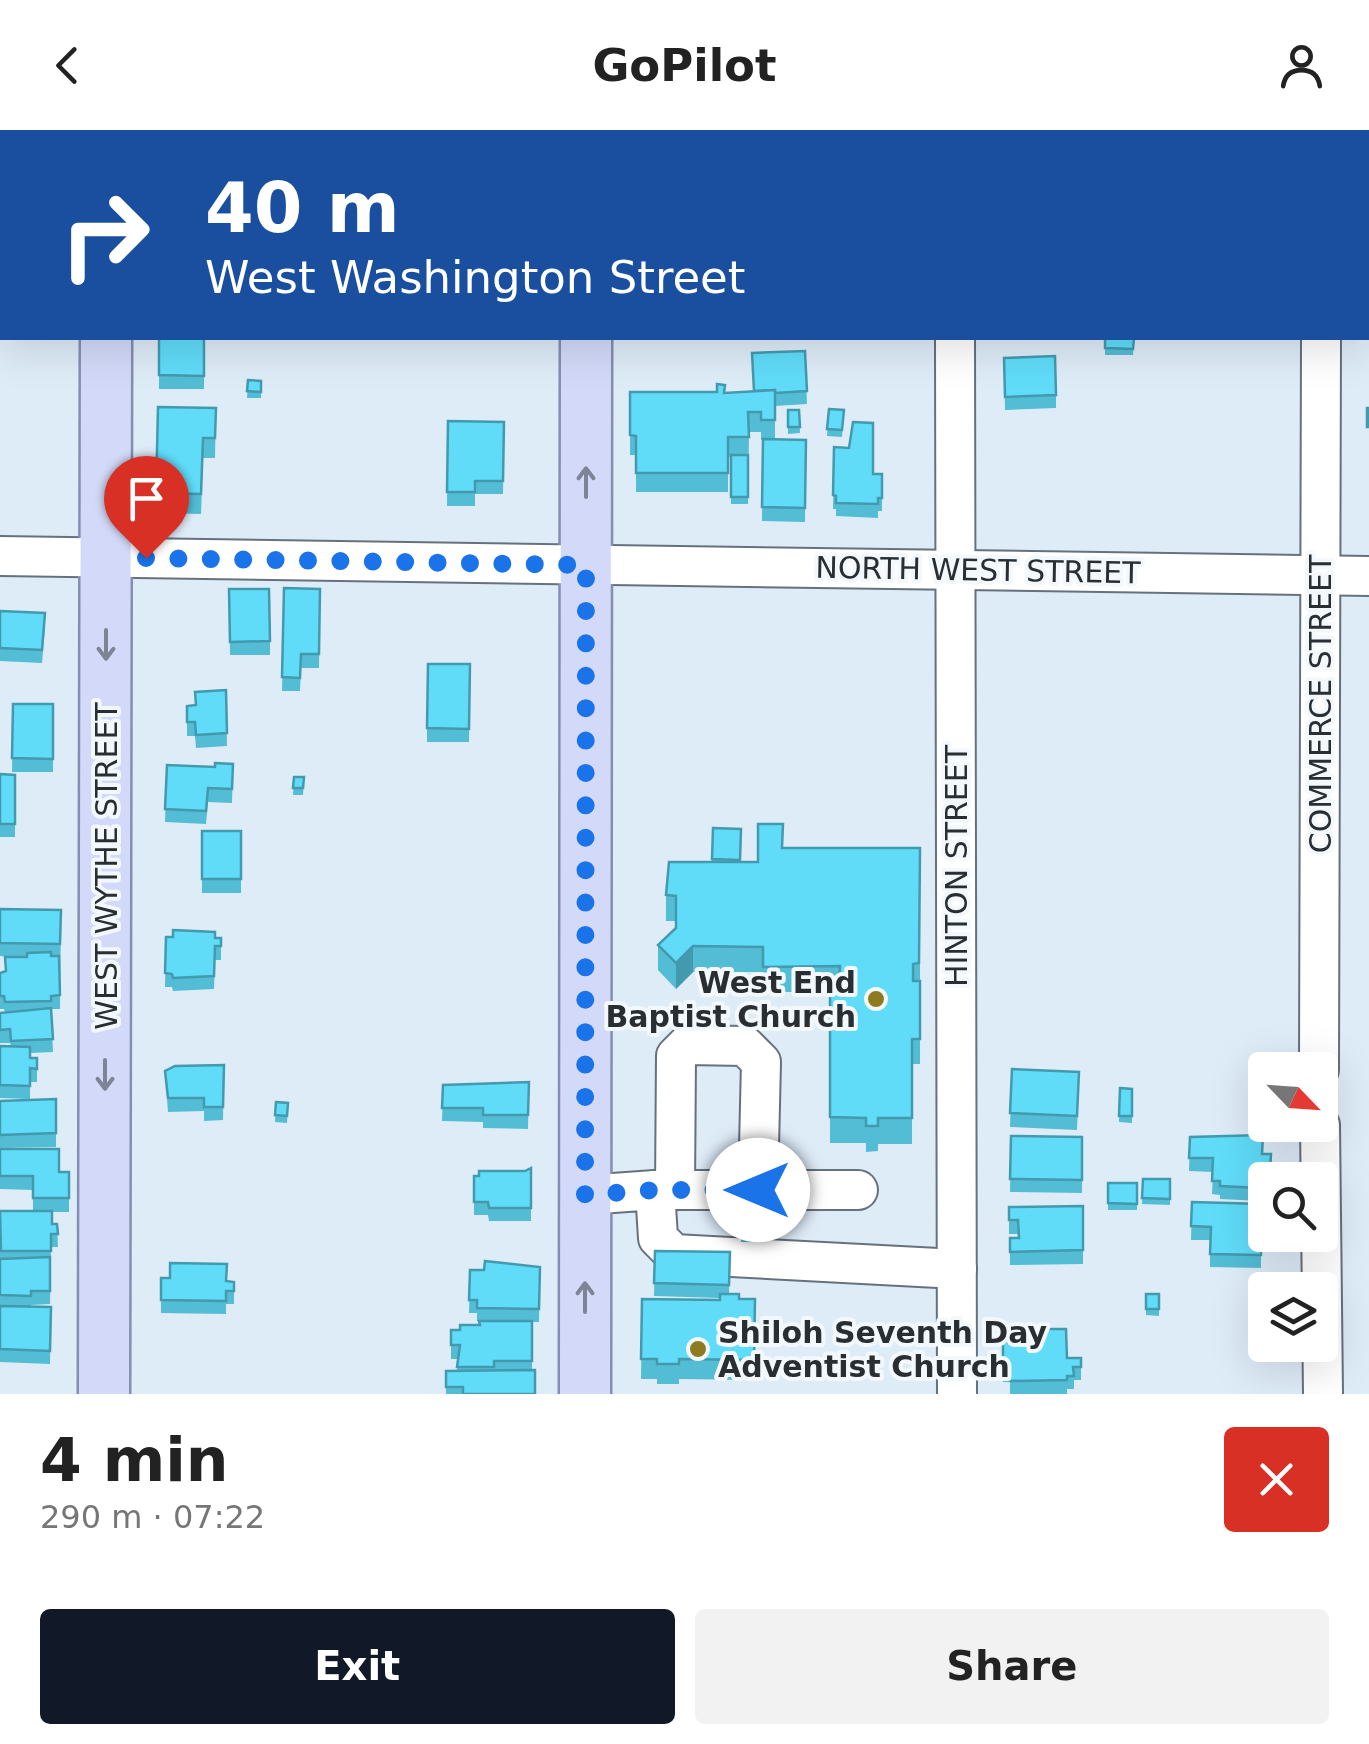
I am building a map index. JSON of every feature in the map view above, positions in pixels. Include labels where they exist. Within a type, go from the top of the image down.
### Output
[{"type":"main road","name":"WEST WYTHE STREET","points":[[104,1394],[106,340]]},
{"type":"main road","points":[[585,1394],[586,340]]},
{"type":"street","name":"HINTON STREET","points":[[954,340],[957,1394]]},
{"type":"street","name":"COMMERCE STREET","points":[[1319,1052],[1321,340]]},
{"type":"street","name":"NORTH WEST STREET","points":[[0,556],[1369,576]]},
{"type":"street","points":[[758,1190],[761,1062],[746,1046],[687,1046],[676,1056],[658,1238],[674,1254],[957,1268]]},
{"type":"street","points":[[1320,1142],[1323,1394]]},
{"type":"street","points":[[585,1195],[665,1190],[858,1190]]},
{"type":"building","points":[[159,340],[204,340],[204,376],[159,375]]},
{"type":"building","points":[[1105,340],[1134,340],[1133,349],[1105,348]]},
{"type":"building","points":[[805,351],[807,391],[754,391],[752,353]]},
{"type":"building","points":[[1055,356],[1056,395],[1005,397],[1004,358]]},
{"type":"building","points":[[248,380],[261,381],[261,392],[247,391]]},
{"type":"building","points":[[717,384],[725,385],[724,393],[775,390],[775,420],[761,420],[761,412],[748,412],[749,437],[728,437],[728,473],[636,473],[636,436],[630,435],[630,392],[717,392]]},
{"type":"building","points":[[158,407],[216,408],[215,438],[203,438],[201,494],[156,493]]},
{"type":"building","points":[[829,409],[844,410],[842,430],[827,429]]},
{"type":"building","points":[[788,410],[799,410],[800,427],[788,427]]},
{"type":"building","points":[[448,421],[504,422],[503,481],[475,481],[475,492],[447,492]]},
{"type":"building","points":[[853,422],[873,423],[873,474],[882,474],[882,498],[878,498],[878,504],[836,503],[833,495],[834,447],[849,448]]},
{"type":"building","points":[[763,439],[806,440],[805,508],[762,507]]},
{"type":"building","points":[[731,455],[748,455],[748,497],[731,497]]},
{"type":"building","points":[[284,588],[320,589],[319,654],[301,654],[300,678],[282,677]]},
{"type":"building","points":[[229,589],[269,589],[270,641],[230,642]]},
{"type":"building","points":[[0,611],[45,613],[42,650],[0,648]]},
{"type":"building","points":[[428,664],[470,664],[469,729],[427,728]]},
{"type":"building","points":[[226,690],[227,733],[196,735],[195,722],[187,722],[187,706],[196,705],[195,692]]},
{"type":"building","points":[[13,704],[53,704],[53,759],[12,758]]},
{"type":"building","points":[[215,763],[233,764],[232,789],[208,788],[206,811],[165,809],[167,765],[215,767]]},
{"type":"building","points":[[0,774],[15,775],[15,824],[0,824]]},
{"type":"building","points":[[294,777],[304,777],[303,788],[293,788]]},
{"type":"building","name":"West End Baptist Church","points":[[758,824],[783,824],[782,848],[920,848],[919,963],[913,964],[913,981],[920,981],[920,1039],[912,1039],[912,1118],[878,1118],[878,1126],[866,1126],[866,1118],[830,1117],[830,980],[839,980],[840,966],[763,967],[763,947],[693,946],[676,963],[658,945],[676,928],[676,896],[666,895],[669,862],[758,862]]},
{"type":"building","points":[[713,828],[741,829],[740,860],[712,859]]},
{"type":"building","points":[[202,831],[241,831],[241,879],[202,879]]},
{"type":"building","points":[[0,909],[61,910],[60,944],[0,943]]},
{"type":"building","points":[[173,930],[215,932],[215,938],[221,938],[221,946],[215,946],[214,976],[173,978],[165,973],[166,937],[173,937]]},
{"type":"building","points":[[51,952],[51,956],[59,956],[60,995],[51,996],[51,1001],[5,1002],[4,996],[0,996],[0,973],[6,971],[5,957]]},
{"type":"building","points":[[51,1008],[53,1039],[11,1041],[10,1029],[0,1030],[0,1013]]},
{"type":"building","points":[[0,1046],[30,1047],[30,1058],[37,1058],[37,1069],[30,1068],[30,1086],[0,1085]]},
{"type":"building","points":[[224,1065],[223,1107],[204,1107],[204,1098],[168,1098],[165,1071],[175,1066]]},
{"type":"building","points":[[1012,1069],[1079,1072],[1077,1116],[1010,1113]]},
{"type":"building","points":[[529,1082],[528,1115],[483,1115],[483,1108],[442,1108],[443,1085]]},
{"type":"building","points":[[1120,1088],[1132,1089],[1132,1116],[1119,1116]]},
{"type":"building","points":[[56,1099],[56,1133],[0,1135],[0,1101]]},
{"type":"building","points":[[276,1102],[288,1103],[287,1116],[275,1115]]},
{"type":"building","points":[[1248,1135],[1248,1142],[1263,1142],[1262,1154],[1271,1154],[1271,1162],[1248,1162],[1248,1187],[1220,1186],[1220,1181],[1212,1181],[1213,1158],[1189,1158],[1190,1137]]},
{"type":"building","points":[[1011,1136],[1082,1137],[1082,1180],[1010,1179]]},
{"type":"building","points":[[0,1149],[59,1149],[59,1172],[69,1172],[69,1198],[33,1198],[33,1176],[0,1176]]},
{"type":"building","points":[[531,1168],[531,1208],[489,1208],[488,1202],[474,1202],[474,1176],[479,1176],[479,1171]]},
{"type":"building","points":[[1143,1179],[1170,1179],[1170,1199],[1142,1198]]},
{"type":"building","points":[[1108,1183],[1137,1183],[1137,1204],[1108,1203]]},
{"type":"building","points":[[1192,1202],[1248,1204],[1248,1252],[1261,1255],[1210,1254],[1211,1227],[1191,1226]]},
{"type":"building","points":[[1083,1206],[1083,1250],[1010,1252],[1010,1238],[1019,1238],[1018,1220],[1009,1220],[1009,1207]]},
{"type":"building","points":[[0,1211],[52,1211],[52,1224],[57,1224],[58,1234],[51,1234],[51,1251],[1,1251]]},
{"type":"building","points":[[754,1218],[754,1235],[741,1236],[741,1219]]},
{"type":"building","points":[[655,1251],[730,1252],[729,1285],[654,1283]]},
{"type":"building","points":[[50,1257],[50,1291],[31,1291],[31,1296],[0,1295],[0,1259]]},
{"type":"building","points":[[485,1261],[540,1267],[539,1309],[477,1308],[477,1300],[469,1300],[470,1270],[484,1270]]},
{"type":"building","points":[[170,1263],[227,1264],[226,1281],[234,1282],[234,1291],[226,1291],[226,1301],[161,1300],[161,1278],[170,1278]]},
{"type":"building","name":"Shiloh Seventh Day Adventist Church","points":[[720,1294],[755,1299],[754,1360],[679,1359],[679,1364],[657,1364],[657,1359],[641,1359],[642,1299],[720,1300]]},
{"type":"building","points":[[1146,1294],[1159,1294],[1159,1309],[1146,1309]]},
{"type":"building","points":[[0,1306],[51,1307],[50,1351],[0,1349]]},
{"type":"building","points":[[479,1321],[532,1321],[532,1361],[494,1361],[494,1367],[457,1367],[460,1345],[451,1345],[451,1330],[460,1330],[460,1325],[480,1325]]},
{"type":"building","points":[[1010,1329],[1066,1329],[1067,1358],[1081,1358],[1081,1367],[1073,1367],[1074,1376],[1067,1376],[1067,1380],[1010,1381],[1010,1368],[1003,1368],[1003,1342],[1010,1342]]},
{"type":"building","points":[[535,1370],[535,1394],[463,1394],[463,1387],[446,1387],[446,1371]]},
{"type":"place","name":"West End Baptist Church","points":[[876,999]]},
{"type":"place","name":"Shiloh Seventh Day Adventist Church","points":[[698,1349]]},
{"type":"route","points":[[146,558],[586,565],[585,1195],[758,1190]]}]
